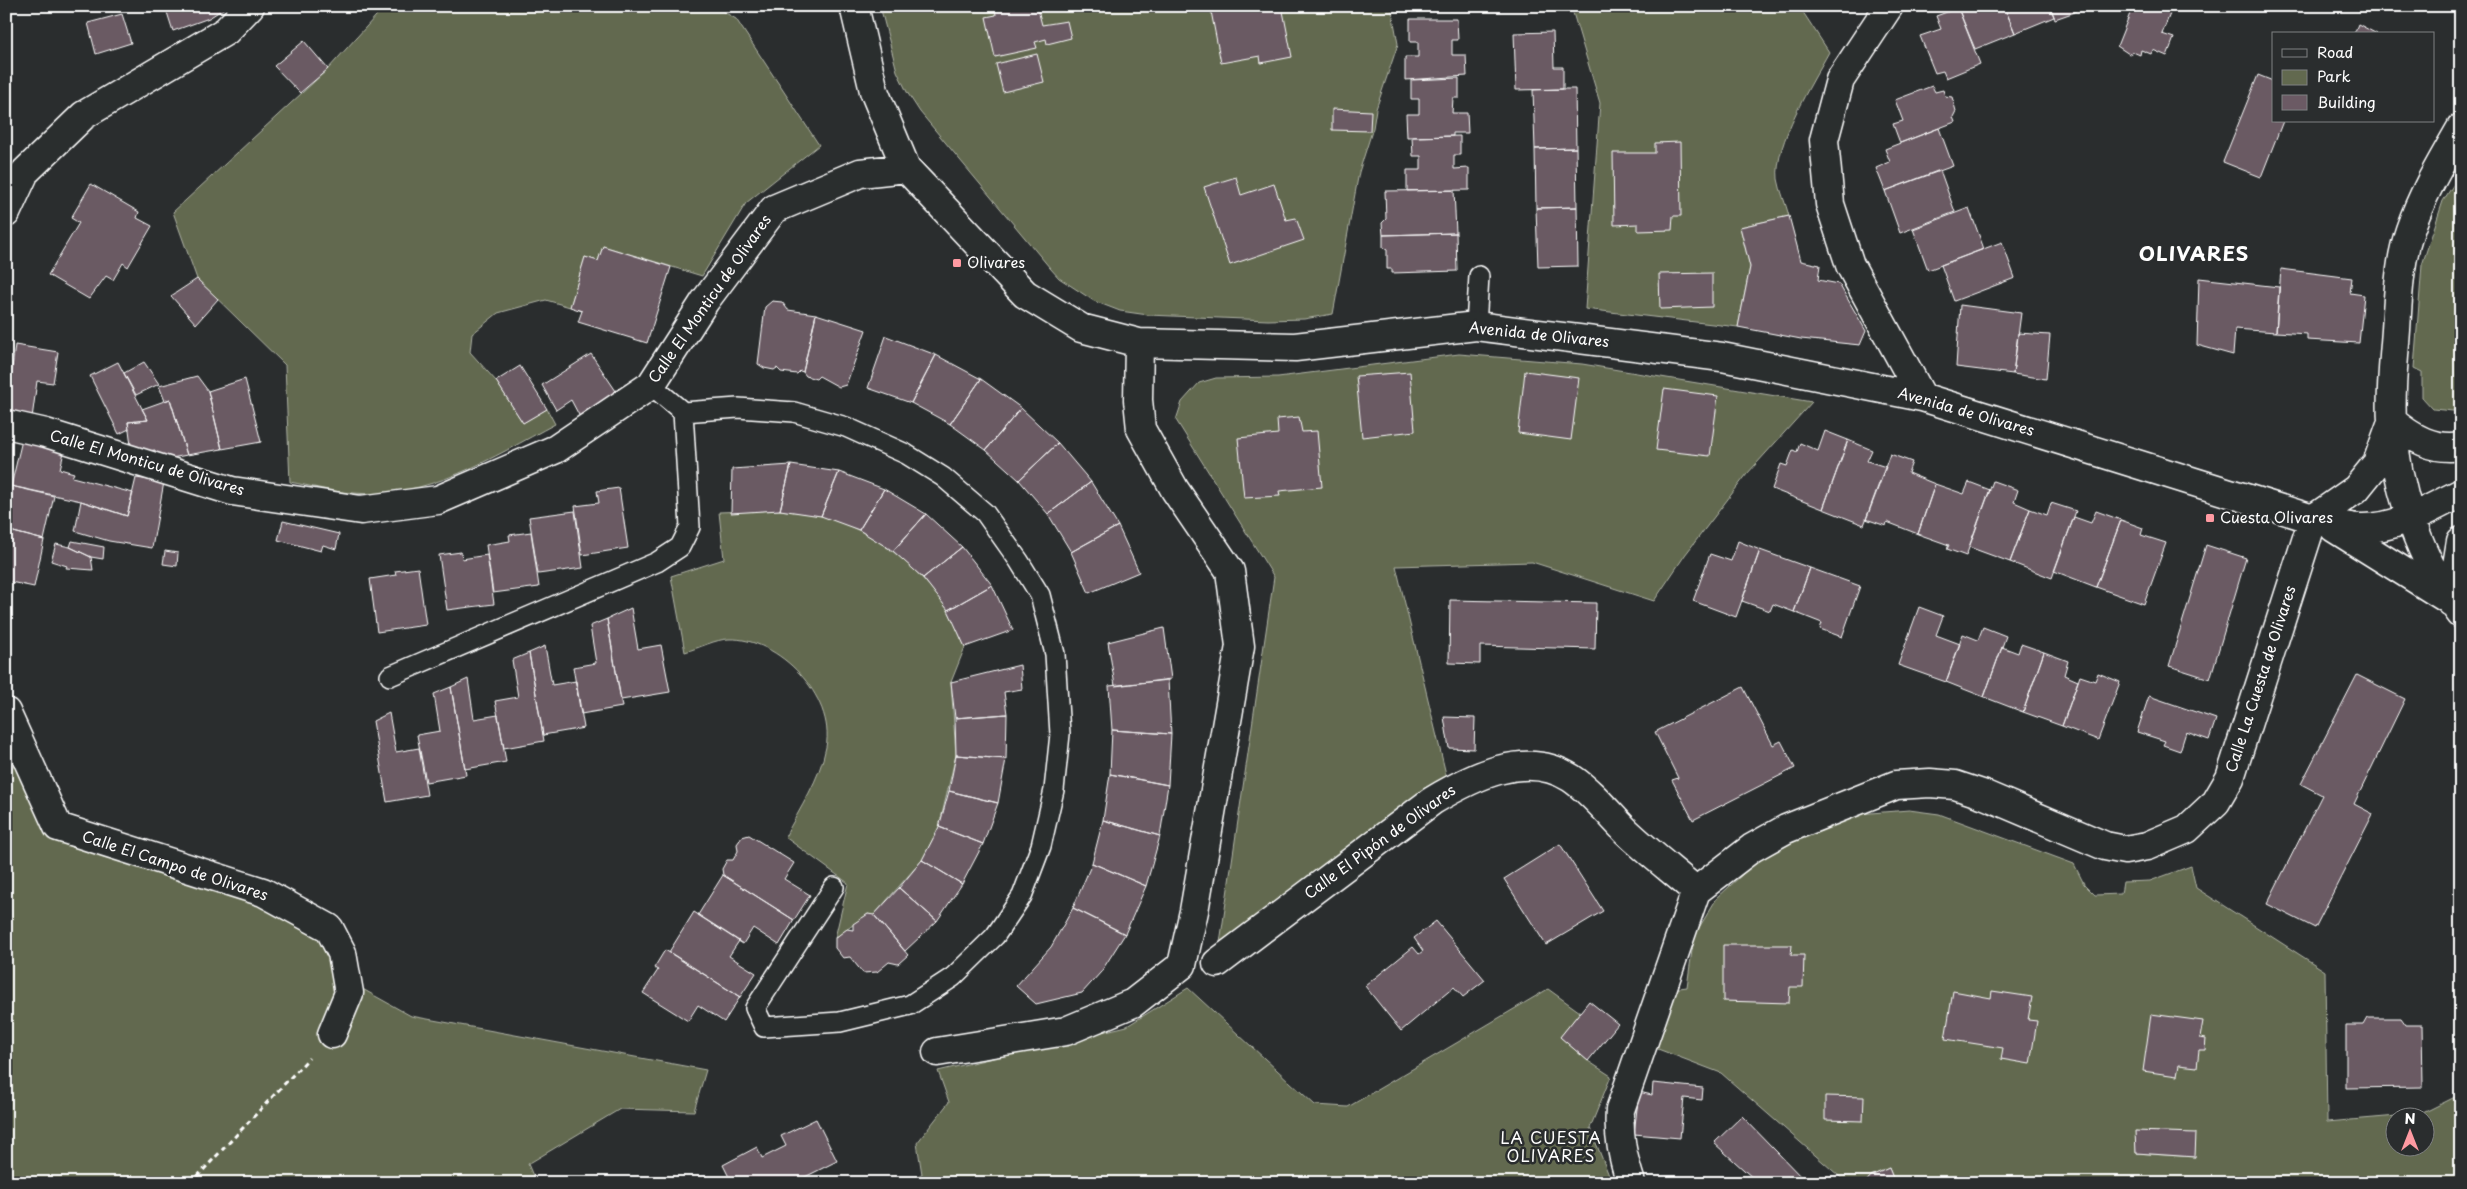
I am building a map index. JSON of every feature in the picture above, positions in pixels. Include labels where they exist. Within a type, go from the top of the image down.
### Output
[{"type":"street","points":[[6,213],[24,172],[84,115],[226,31],[250,6]]},
{"type":"street","name":"Avenida de Olivares","points":[[854,6],[874,91],[906,168],[1025,294],[1081,328],[1138,343],[1295,347],[1476,326],[1722,356],[1922,396],[2319,521]]},
{"type":"street","points":[[1889,6],[1840,80],[1824,140],[1830,204],[1850,265],[1922,396]]},
{"type":"street","points":[[2456,608],[2432,571],[2411,518],[2397,464],[2392,421],[2400,269],[2410,230],[2426,191],[2461,128]]},
{"type":"street","name":"Calle El Monticu de Olivares","points":[[6,424],[46,433],[232,491],[361,510],[438,500],[556,449],[651,385],[705,302],[774,209],[860,173],[906,168]]},
{"type":"street","points":[[937,1052],[1066,1031],[1133,1003],[1182,965],[1194,911],[1240,646],[1230,571],[1175,490],[1141,429],[1138,400],[1138,343]]},
{"type":"street","points":[[2392,421],[2408,435],[2427,444],[2448,448],[2461,446]]},
{"type":"street","points":[[2319,521],[2362,483],[2376,464],[2392,421]]},
{"type":"street","points":[[2319,521],[2361,528],[2389,526],[2411,518],[2461,493]]},
{"type":"street","points":[[2319,521],[2456,608]]},
{"type":"street","name":"Calle La Cuesta de Olivares","points":[[1696,891],[1752,848],[1786,829],[1896,786],[1930,783],[1955,786],[1985,795],[2105,846],[2125,850],[2147,846],[2186,829],[2216,802],[2230,778],[2319,521]]},
{"type":"street","points":[[2456,608],[2461,541]]},
{"type":"street","name":"Calle El Campo de Olivares","points":[[6,712],[58,827],[263,892],[329,928],[342,953],[348,993],[332,1034]]},
{"type":"street","name":"Calle El Pipón de Olivares","points":[[1217,962],[1432,801],[1468,780],[1497,770],[1534,765],[1552,769],[1570,778],[1584,789],[1627,832],[1696,891]]},
{"type":"street","points":[[1631,1183],[1622,1155],[1618,1132],[1620,1110],[1696,891]]},
{"type":"lane","points":[[1476,326],[1479,276]]},
{"type":"lane","points":[[390,676],[657,562],[680,547],[690,527],[682,412],[651,385]]},
{"type":"lane","points":[[682,412],[738,408],[794,412],[846,427],[906,454],[943,476],[985,513],[1019,560],[1040,595],[1055,654],[1058,691],[1060,734],[1054,790],[1041,846],[1022,896],[996,936],[953,977],[910,1004],[840,1022],[764,1028],[755,1008],[834,887]]},
{"type":"path","points":[[191,1183],[332,1034]]},
{"type":"green space","points":[[385,6],[714,6],[736,19],[819,145],[746,203],[702,276],[603,246],[598,261],[585,257],[570,307],[546,300],[498,313],[472,334],[470,352],[496,381],[523,423],[547,409],[555,424],[508,450],[458,474],[433,483],[407,490],[353,493],[290,482],[285,365],[197,279],[173,212],[328,69]]},
{"type":"green space","points":[[880,6],[1391,6],[1398,44],[1376,109],[1373,128],[1359,172],[1333,314],[1304,319],[1268,320],[1148,315],[1120,311],[1094,301],[1059,278],[920,112],[907,92],[897,71]]},
{"type":"green space","points":[[1571,6],[1799,6],[1829,52],[1796,114],[1782,149],[1778,165],[1778,179],[1789,216],[1740,227],[1750,267],[1738,327],[1585,309],[1600,103]]},
{"type":"green space","points":[[2461,173],[2461,406],[2453,411],[2433,409],[2422,397],[2422,372],[2414,368],[2422,265],[2443,201]]},
{"type":"green space","points":[[1459,354],[1582,364],[1812,402],[1747,474],[1685,555],[1654,601],[1532,562],[1396,566],[1450,791],[1217,963],[1274,577],[1176,420],[1182,402],[1199,383],[1216,378],[1278,377]]},
{"type":"green space","points":[[780,510],[817,515],[841,522],[876,540],[893,552],[908,564],[935,593],[950,613],[965,647],[951,682],[956,755],[939,827],[922,860],[873,916],[868,914],[835,938],[848,883],[785,837],[809,793],[823,759],[827,728],[822,709],[813,690],[800,674],[784,659],[766,648],[748,641],[724,639],[685,652],[671,576],[724,559],[719,512]]},
{"type":"green space","points":[[6,734],[52,835],[275,909],[318,931],[341,977],[411,1016],[706,1070],[694,1111],[620,1109],[528,1164],[536,1183],[6,1183]]},
{"type":"green space","points":[[1909,810],[1939,814],[2074,864],[2084,884],[2095,895],[2121,894],[2123,882],[2150,881],[2191,866],[2196,888],[2325,971],[2327,1122],[2384,1117],[2384,1156],[2434,1156],[2434,1108],[2461,1094],[2461,1183],[1895,1183],[1889,1168],[1871,1176],[1865,1183],[1847,1183],[1721,1073],[1650,1046],[1672,989],[1687,987],[1694,936],[1717,898],[1756,862],[1822,827],[1858,814]],"holes":[[[2136,1131],[2195,1157],[2136,1153]]]},
{"type":"green space","points":[[1188,988],[1315,1105],[1348,1107],[1548,989],[1580,1012],[1560,1037],[1588,1061],[1611,1076],[1590,1128],[1612,1183],[901,1183],[922,1174],[917,1143],[949,1102],[938,1071],[1127,1026]]},
{"type":"building","points":[[165,6],[228,6],[209,18],[173,31]]},
{"type":"building","points":[[981,6],[1037,6],[1042,25],[1067,21],[1071,38],[1047,44],[1046,39],[1035,42],[1037,48],[995,57],[986,17],[996,15],[995,8],[982,10]]},
{"type":"building","points":[[1210,6],[1282,6],[1292,57],[1261,63],[1260,56],[1221,63]]},
{"type":"building","points":[[1961,6],[2004,6],[2015,33],[1975,49],[1958,8]]},
{"type":"building","points":[[2004,6],[2050,6],[2054,17],[2015,33]]},
{"type":"building","points":[[2050,6],[2078,6],[2075,12],[2055,19]]},
{"type":"building","points":[[2133,6],[2173,6],[2162,34],[2174,38],[2167,56],[2153,50],[2151,54],[2141,50],[2140,55],[2133,52],[2129,54],[2117,46]]},
{"type":"building","points":[[1958,8],[1980,64],[1946,78],[1943,71],[1935,73],[1920,36],[1941,29],[1936,16]]},
{"type":"building","points":[[122,14],[131,43],[96,54],[88,23]]},
{"type":"building","points":[[1410,19],[1457,19],[1458,40],[1452,40],[1452,55],[1466,55],[1467,76],[1405,80],[1405,57],[1418,57],[1418,42],[1410,42]]},
{"type":"building","points":[[2358,24],[2373,32],[2355,32]]},
{"type":"building","points":[[1553,32],[1554,67],[1563,67],[1563,89],[1516,90],[1514,33]]},
{"type":"building","points":[[304,41],[328,69],[300,93],[274,66]]},
{"type":"building","points":[[1037,54],[1044,82],[1003,92],[996,64]]},
{"type":"building","points":[[2258,75],[2272,81],[2272,122],[2283,122],[2261,177],[2223,162]]},
{"type":"building","points":[[1459,78],[1459,98],[1453,98],[1452,113],[1467,113],[1468,133],[1453,133],[1453,136],[1407,137],[1406,114],[1419,114],[1419,99],[1411,99],[1411,80]]},
{"type":"building","points":[[1932,86],[1935,92],[1943,90],[1945,96],[1952,97],[1956,111],[1953,117],[1955,122],[1900,143],[1893,124],[1903,121],[1895,100]]},
{"type":"building","points":[[1575,89],[1576,148],[1535,149],[1533,90]]},
{"type":"building","points":[[1332,109],[1371,111],[1370,131],[1332,130]]},
{"type":"building","points":[[1939,128],[1953,166],[1885,191],[1876,168],[1890,162],[1885,149]]},
{"type":"building","points":[[1460,136],[1460,155],[1454,155],[1454,169],[1469,168],[1469,190],[1407,191],[1407,170],[1421,170],[1421,156],[1413,156],[1412,137]]},
{"type":"building","points":[[1680,142],[1681,216],[1673,216],[1672,230],[1638,231],[1638,224],[1614,225],[1613,153],[1655,153],[1655,143]]},
{"type":"building","points":[[1576,148],[1577,207],[1536,208],[1535,149]]},
{"type":"building","points":[[1940,170],[1955,212],[1900,233],[1885,191]]},
{"type":"building","points":[[1236,177],[1241,195],[1274,184],[1286,220],[1296,218],[1304,240],[1230,265],[1204,187]]},
{"type":"building","points":[[91,184],[139,212],[137,218],[152,226],[128,267],[123,263],[113,280],[106,276],[89,299],[48,275],[79,223],[71,218]]},
{"type":"building","points":[[1454,190],[1456,233],[1383,235],[1382,223],[1386,219],[1385,191]]},
{"type":"building","points":[[1577,207],[1578,266],[1538,267],[1536,208]]},
{"type":"building","points":[[1969,208],[1984,249],[1928,270],[1913,229]]},
{"type":"building","points":[[1789,216],[1801,261],[1820,265],[1818,280],[1839,284],[1866,331],[1860,345],[1801,339],[1738,327],[1750,267],[1740,227]]},
{"type":"building","points":[[1456,233],[1457,271],[1392,273],[1392,269],[1387,269],[1387,250],[1383,247],[1383,235]]},
{"type":"building","points":[[2002,242],[2015,278],[1954,301],[1941,265]]},
{"type":"building","points":[[603,246],[671,267],[647,343],[578,322],[582,311],[570,307],[585,257],[598,261]]},
{"type":"building","points":[[2281,269],[2352,278],[2350,293],[2364,295],[2359,343],[2307,340],[2307,334],[2276,332]]},
{"type":"building","points":[[1712,273],[1712,307],[1660,309],[1659,274]]},
{"type":"building","points":[[2199,278],[2279,287],[2276,332],[2235,329],[2233,355],[2197,345]]},
{"type":"building","points":[[197,279],[218,299],[196,324],[171,296]]},
{"type":"building","points":[[772,301],[782,302],[788,310],[816,314],[803,372],[800,371],[797,374],[781,372],[777,368],[774,370],[764,368],[758,364],[765,307]]},
{"type":"building","points":[[1960,305],[2021,313],[2013,374],[1956,367]]},
{"type":"building","points":[[816,314],[866,330],[846,385],[839,387],[819,376],[816,379],[806,376],[803,372]]},
{"type":"building","points":[[2018,333],[2050,335],[2046,379],[2013,374]]},
{"type":"building","points":[[886,336],[936,355],[911,403],[868,388]]},
{"type":"building","points":[[15,345],[58,352],[53,383],[37,381],[32,418],[6,413]]},
{"type":"building","points":[[591,354],[618,394],[580,417],[571,400],[556,410],[542,385]]},
{"type":"building","points":[[936,355],[981,379],[950,424],[911,403]]},
{"type":"building","points":[[118,362],[148,420],[128,422],[129,429],[119,434],[90,376]]},
{"type":"building","points":[[144,362],[159,384],[136,395],[124,373]]},
{"type":"building","points":[[520,366],[547,409],[523,423],[496,381]]},
{"type":"building","points":[[1525,371],[1579,378],[1571,440],[1518,433]]},
{"type":"building","points":[[1410,372],[1415,431],[1362,437],[1356,376]]},
{"type":"building","points":[[197,376],[208,391],[222,449],[187,455],[170,399],[165,401],[159,386]]},
{"type":"building","points":[[245,379],[261,442],[222,449],[208,391]]},
{"type":"building","points":[[981,379],[1021,408],[986,450],[950,424]]},
{"type":"building","points":[[1664,389],[1718,396],[1710,456],[1656,450]]},
{"type":"building","points":[[170,399],[187,455],[156,461],[155,450],[132,453],[128,422],[148,420],[142,409]]},
{"type":"building","points":[[1021,408],[1058,443],[1019,480],[986,450]]},
{"type":"building","points":[[1299,417],[1302,432],[1317,431],[1322,487],[1279,491],[1280,496],[1244,498],[1238,438],[1278,434],[1277,419]]},
{"type":"building","points":[[1825,431],[1848,440],[1823,509],[1772,489],[1781,464],[1787,466],[1793,450],[1797,452],[1800,443],[1818,451]]},
{"type":"building","points":[[22,440],[64,452],[60,469],[74,473],[72,477],[133,493],[127,516],[81,501],[11,486]]},
{"type":"building","points":[[1848,440],[1872,450],[1867,461],[1886,467],[1864,525],[1823,509]]},
{"type":"building","points":[[1058,443],[1091,482],[1048,514],[1019,480]]},
{"type":"building","points":[[1890,454],[1912,462],[1908,473],[1935,484],[1918,534],[1887,522],[1886,526],[1866,519]]},
{"type":"building","points":[[791,465],[780,510],[731,513],[732,469]]},
{"type":"building","points":[[791,465],[839,472],[821,516],[780,510]]},
{"type":"building","points":[[839,472],[884,489],[859,530],[821,516]]},
{"type":"building","points":[[136,478],[164,482],[152,548],[109,541],[75,531],[81,501],[127,516]]},
{"type":"building","points":[[1993,481],[2018,490],[2014,502],[2030,509],[2010,562],[1969,547]]},
{"type":"building","points":[[1091,482],[1118,526],[1071,552],[1048,514]]},
{"type":"building","points":[[1969,482],[1990,490],[1966,556],[1947,549],[1949,545],[1918,534],[1935,484],[1964,494]]},
{"type":"building","points":[[11,486],[54,496],[44,540],[6,530],[6,507]]},
{"type":"building","points":[[619,488],[628,548],[582,555],[575,506],[599,503],[597,491]]},
{"type":"building","points":[[884,489],[926,514],[893,551],[859,530]]},
{"type":"building","points":[[2051,503],[2076,511],[2052,578],[2010,562],[2030,509],[2047,515]]},
{"type":"building","points":[[575,511],[583,568],[538,574],[529,517]]},
{"type":"building","points":[[2096,511],[2121,520],[2096,587],[2054,571],[2074,517],[2091,523]]},
{"type":"building","points":[[926,514],[962,547],[923,578],[893,551]]},
{"type":"building","points":[[2121,520],[2143,528],[2141,535],[2166,543],[2144,604],[2096,587]]},
{"type":"building","points":[[283,521],[339,534],[336,549],[323,545],[321,551],[278,540]]},
{"type":"building","points":[[1118,526],[1139,572],[1089,593],[1071,552]]},
{"type":"building","points":[[6,530],[44,540],[34,587],[6,581]]},
{"type":"building","points":[[531,532],[539,587],[493,593],[486,545],[510,541],[509,535]]},
{"type":"building","points":[[72,541],[104,547],[103,559],[91,557],[70,547]]},
{"type":"building","points":[[1738,541],[1760,550],[1736,617],[1693,601],[1710,554],[1731,561]]},
{"type":"building","points":[[56,544],[70,547],[91,557],[93,570],[66,568],[67,566],[51,561]]},
{"type":"building","points":[[2206,545],[2246,558],[2210,679],[2169,666]]},
{"type":"building","points":[[962,547],[992,585],[948,610],[923,578]]},
{"type":"building","points":[[1760,550],[1810,568],[1794,612],[1773,604],[1770,611],[1742,601]]},
{"type":"building","points":[[165,551],[178,553],[177,566],[163,564]]},
{"type":"building","points":[[461,552],[462,559],[487,555],[494,604],[447,610],[439,555]]},
{"type":"building","points":[[418,568],[426,625],[377,632],[370,579],[396,575],[395,571]]},
{"type":"building","points":[[1810,568],[1860,586],[1842,637],[1820,629],[1822,623],[1794,612]]},
{"type":"building","points":[[992,585],[1013,630],[965,647],[948,610]]},
{"type":"building","points":[[1450,600],[1596,603],[1595,649],[1480,646],[1480,664],[1449,663]]},
{"type":"building","points":[[1919,607],[1943,616],[1936,635],[1960,644],[1946,682],[1898,665]]},
{"type":"building","points":[[631,608],[638,649],[661,645],[670,692],[621,700],[607,619]]},
{"type":"building","points":[[607,619],[622,707],[581,714],[573,667],[596,663],[590,626]]},
{"type":"building","points":[[1983,627],[2006,636],[1984,697],[1946,682],[1963,634],[1978,640]]},
{"type":"building","points":[[1164,628],[1171,679],[1115,686],[1108,642]]},
{"type":"building","points":[[2021,644],[2044,652],[2023,712],[1984,697],[2002,647],[2018,653]]},
{"type":"building","points":[[545,646],[552,685],[576,681],[584,728],[543,735],[529,653]]},
{"type":"building","points":[[2044,652],[2068,661],[2064,675],[2078,681],[2062,726],[2023,712]]},
{"type":"building","points":[[529,653],[544,741],[504,748],[495,701],[518,697],[512,660]]},
{"type":"building","points":[[1020,665],[1022,689],[1004,692],[1007,714],[955,718],[951,682]]},
{"type":"building","points":[[2098,673],[2120,682],[2098,740],[2062,726],[2080,676],[2095,681]]},
{"type":"building","points":[[2357,675],[2405,699],[2354,804],[2373,814],[2315,928],[2267,904],[2322,795],[2301,784]]},
{"type":"building","points":[[468,679],[474,719],[498,715],[506,762],[465,769],[451,687]]},
{"type":"building","points":[[1168,680],[1171,734],[1112,730],[1109,686]]},
{"type":"building","points":[[451,687],[466,775],[426,782],[417,735],[440,731],[434,694]]},
{"type":"building","points":[[1743,687],[1773,745],[1781,741],[1795,768],[1693,820],[1672,780],[1678,778],[1655,732]]},
{"type":"building","points":[[2149,696],[2216,719],[2209,740],[2186,732],[2180,751],[2163,745],[2165,741],[2137,732]]},
{"type":"building","points":[[389,713],[396,752],[419,748],[427,795],[387,802],[373,721]]},
{"type":"building","points":[[1007,714],[1006,759],[956,755],[955,718]]},
{"type":"building","points":[[1444,717],[1475,718],[1474,749],[1449,748]]},
{"type":"building","points":[[1112,730],[1171,734],[1168,785],[1110,774]]},
{"type":"building","points":[[956,755],[1006,759],[998,803],[949,791]]},
{"type":"building","points":[[1110,774],[1168,785],[1160,836],[1103,820]]},
{"type":"building","points":[[949,791],[998,803],[983,844],[939,827]]},
{"type":"building","points":[[1103,820],[1160,836],[1146,886],[1092,863]]},
{"type":"building","points":[[939,827],[983,844],[962,884],[922,860]]},
{"type":"building","points":[[749,835],[794,863],[784,879],[810,895],[794,920],[723,875],[722,869],[727,860],[733,860],[738,851],[737,844],[742,837]]},
{"type":"building","points":[[1560,844],[1603,911],[1546,945],[1504,879]]},
{"type":"building","points":[[922,860],[962,884],[937,921],[899,888]]},
{"type":"building","points":[[1092,863],[1146,886],[1125,934],[1073,908]]},
{"type":"building","points":[[723,875],[794,920],[779,945],[753,928],[743,944],[698,915]]},
{"type":"building","points":[[899,888],[937,921],[905,951],[874,915]]},
{"type":"building","points":[[1073,908],[1125,934],[1101,972],[1082,993],[1036,1004],[1016,986],[1051,947]]},
{"type":"building","points":[[694,912],[739,941],[729,956],[756,973],[740,997],[669,952]]},
{"type":"building","points":[[868,914],[874,915],[908,955],[898,964],[889,962],[877,972],[863,973],[850,957],[843,958],[835,948],[835,938],[847,929],[853,930],[853,924]]},
{"type":"building","points":[[1436,921],[1485,980],[1463,997],[1454,987],[1401,1031],[1365,986],[1413,947],[1419,954],[1423,951],[1414,938]]},
{"type":"building","points":[[1723,945],[1792,945],[1791,955],[1804,955],[1803,987],[1790,987],[1789,1003],[1723,1001]]},
{"type":"building","points":[[665,950],[740,997],[724,1022],[698,1005],[688,1021],[643,993],[658,970],[654,968]]},
{"type":"building","points":[[1953,991],[1991,998],[1992,991],[2032,997],[2028,1020],[2037,1021],[2030,1064],[2001,1059],[2003,1048],[1945,1039]]},
{"type":"building","points":[[1589,1001],[1618,1024],[1588,1061],[1560,1037]]},
{"type":"building","points":[[2151,1014],[2203,1021],[2200,1038],[2206,1039],[2205,1050],[2199,1050],[2197,1067],[2179,1065],[2177,1076],[2143,1071]]},
{"type":"building","points":[[2367,1018],[2401,1018],[2406,1025],[2422,1025],[2423,1087],[2346,1088],[2346,1025],[2363,1025]]},
{"type":"building","points":[[1653,1083],[1703,1088],[1702,1100],[1684,1098],[1680,1138],[1634,1134],[1639,1092],[1652,1095]]},
{"type":"building","points":[[1825,1096],[1864,1097],[1863,1121],[1825,1120]]},
{"type":"building","points":[[1742,1116],[1807,1183],[1750,1183],[1754,1179],[1714,1143]]},
{"type":"building","points":[[816,1119],[837,1161],[793,1183],[732,1183],[723,1165],[757,1147],[762,1158],[786,1146],[781,1136]]},
{"type":"building","points":[[2135,1131],[2196,1133],[2195,1157],[2136,1153]]},
{"type":"building","points":[[1889,1168],[1895,1183],[1865,1183],[1871,1176]]},
{"type":"place","name":"Olivares","points":[[957,263]]},
{"type":"place","name":"Cuesta Olivares","points":[[2210,518]]},
{"type":"district","name":"OLIVARES","points":[[2194,254]]},
{"type":"district","name":"LA CUESTA OLIVARES","points":[[1551,1147]]}]
